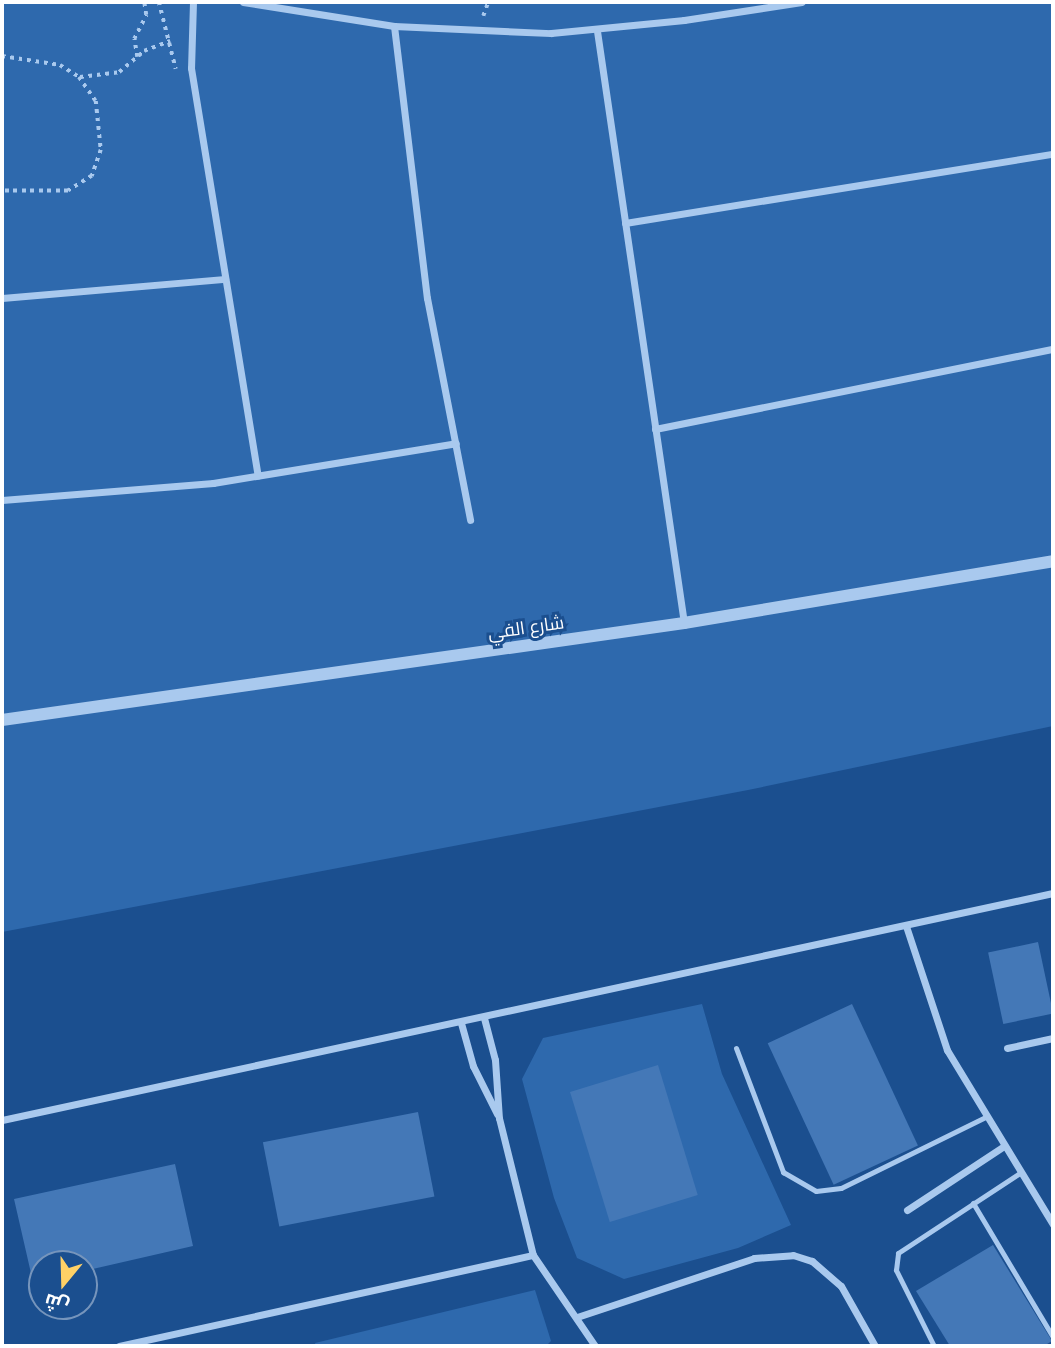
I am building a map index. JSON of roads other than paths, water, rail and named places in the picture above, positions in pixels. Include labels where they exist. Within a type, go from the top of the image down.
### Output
[{"type":"street","points":[[192,2],[191,68],[258,475]]},
{"type":"street","points":[[243,2],[394,26],[597,31],[802,2]]},
{"type":"street","points":[[394,26],[427,298],[470,520]]},
{"type":"street","points":[[597,31],[684,624]]},
{"type":"street","points":[[625,223],[1053,154]]},
{"type":"street","points":[[2,298],[225,279]]},
{"type":"street","points":[[655,429],[1053,349]]},
{"type":"street","points":[[2,500],[147,491],[456,443]]},
{"type":"street","name":"شارع الفي","points":[[2,720],[684,624],[1053,561]]},
{"type":"street","points":[[2,1120],[1053,893]]},
{"type":"street","points":[[906,926],[947,1050],[985,1117],[1053,1224]]},
{"type":"street","points":[[484,1018],[495,1060],[499,1118],[533,1255],[595,1346]]},
{"type":"street","points":[[461,1023],[473,1066],[499,1118]]},
{"type":"street","points":[[1007,1048],[1053,1038]]},
{"type":"street","points":[[907,1210],[1004,1146]]},
{"type":"street","points":[[119,1346],[533,1255]]},
{"type":"street","points":[[577,1317],[754,1258],[793,1255],[828,1271],[841,1286],[875,1346]]},
{"type":"lane","points":[[736,1048],[783,1172],[816,1191],[841,1188],[985,1117]]},
{"type":"lane","points":[[934,1346],[896,1270],[896,1258],[902,1249],[1020,1173]]},
{"type":"lane","points":[[973,1203],[1053,1337]]}]
